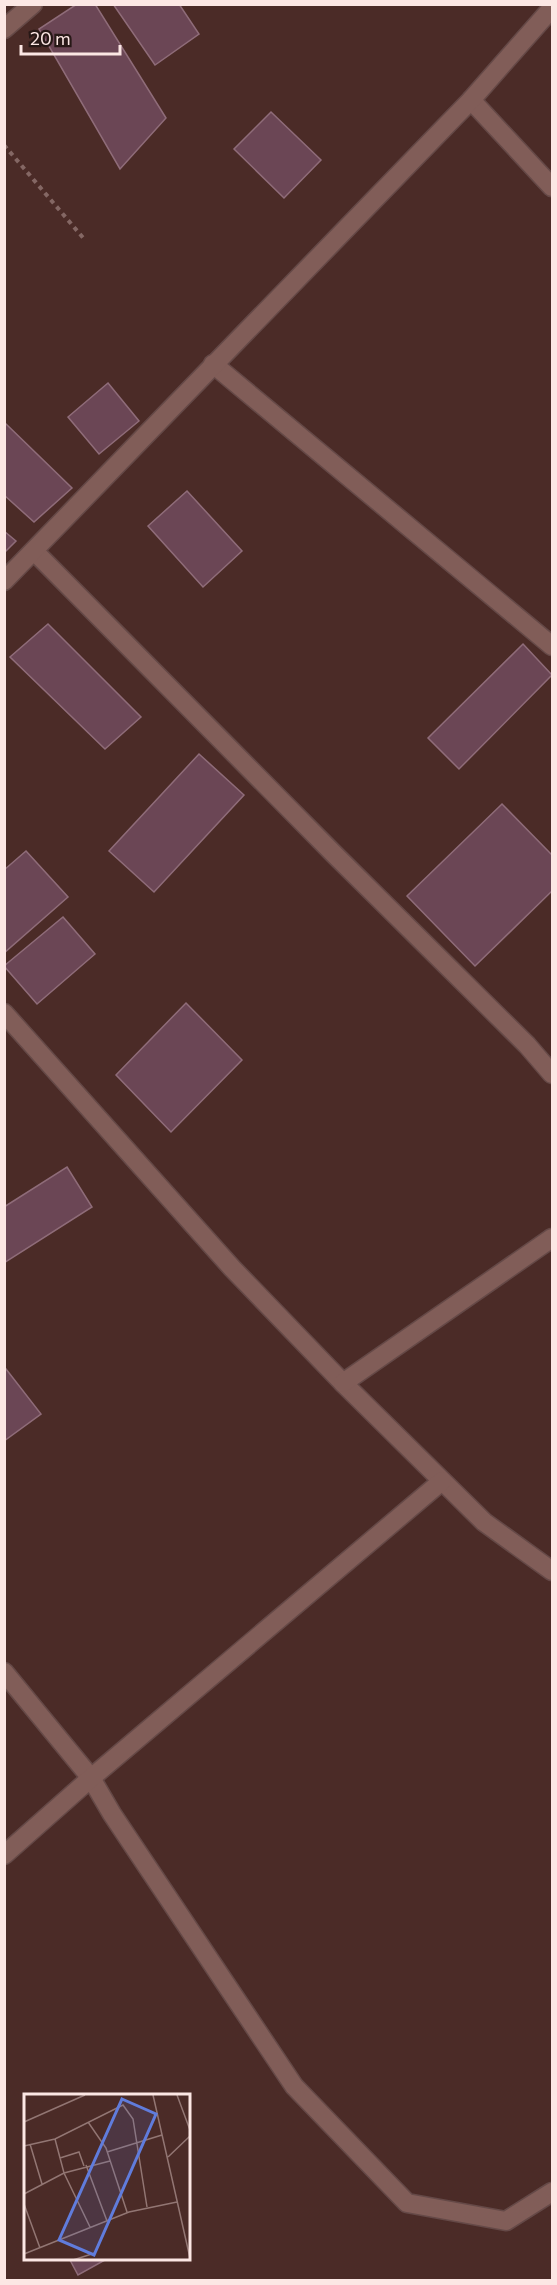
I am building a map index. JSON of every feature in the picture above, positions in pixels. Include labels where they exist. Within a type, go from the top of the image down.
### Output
[{"type":"street","points":[[4,29],[33,4]]},
{"type":"street","points":[[4,581],[471,100],[552,8]]},
{"type":"street","points":[[471,100],[552,187]]},
{"type":"street","points":[[213,364],[552,646]]},
{"type":"street","points":[[34,551],[527,1045],[552,1074]]},
{"type":"street","points":[[4,1013],[232,1268],[343,1383],[484,1522],[552,1571]]},
{"type":"street","points":[[343,1383],[552,1238]]},
{"type":"street","points":[[4,1855],[91,1778],[442,1480]]},
{"type":"street","points":[[4,1672],[91,1778],[112,1814],[294,2086],[407,2203],[506,2222],[552,2192]]},
{"type":"path","points":[[4,145],[85,240]]},
{"type":"building","points":[[77,4],[95,4],[166,118],[120,169],[39,29]]},
{"type":"building","points":[[113,4],[179,4],[199,34],[155,65]]},
{"type":"building","points":[[271,112],[321,160],[284,198],[234,149]]},
{"type":"building","points":[[108,383],[139,421],[99,454],[68,417]]},
{"type":"building","points":[[4,422],[72,488],[34,522],[4,495]]},
{"type":"building","points":[[187,491],[242,551],[203,587],[148,526]]},
{"type":"building","points":[[4,531],[16,541],[4,553]]},
{"type":"building","points":[[48,624],[141,717],[105,749],[10,657]]},
{"type":"building","points":[[523,644],[552,675],[459,769],[428,738]]},
{"type":"building","points":[[199,754],[244,795],[154,892],[109,851]]},
{"type":"building","points":[[502,804],[552,855],[552,891],[475,966],[407,896]]},
{"type":"building","points":[[26,851],[68,897],[4,953],[4,870]]},
{"type":"building","points":[[63,917],[95,954],[37,1004],[4,966]]},
{"type":"building","points":[[186,1003],[242,1060],[171,1132],[116,1075]]},
{"type":"building","points":[[67,1167],[92,1207],[4,1263],[4,1207]]},
{"type":"building","points":[[6,1369],[41,1414],[4,1441],[4,1370]]},
{"type":"building","points":[[71,2261],[103,2261],[78,2275]]}]
